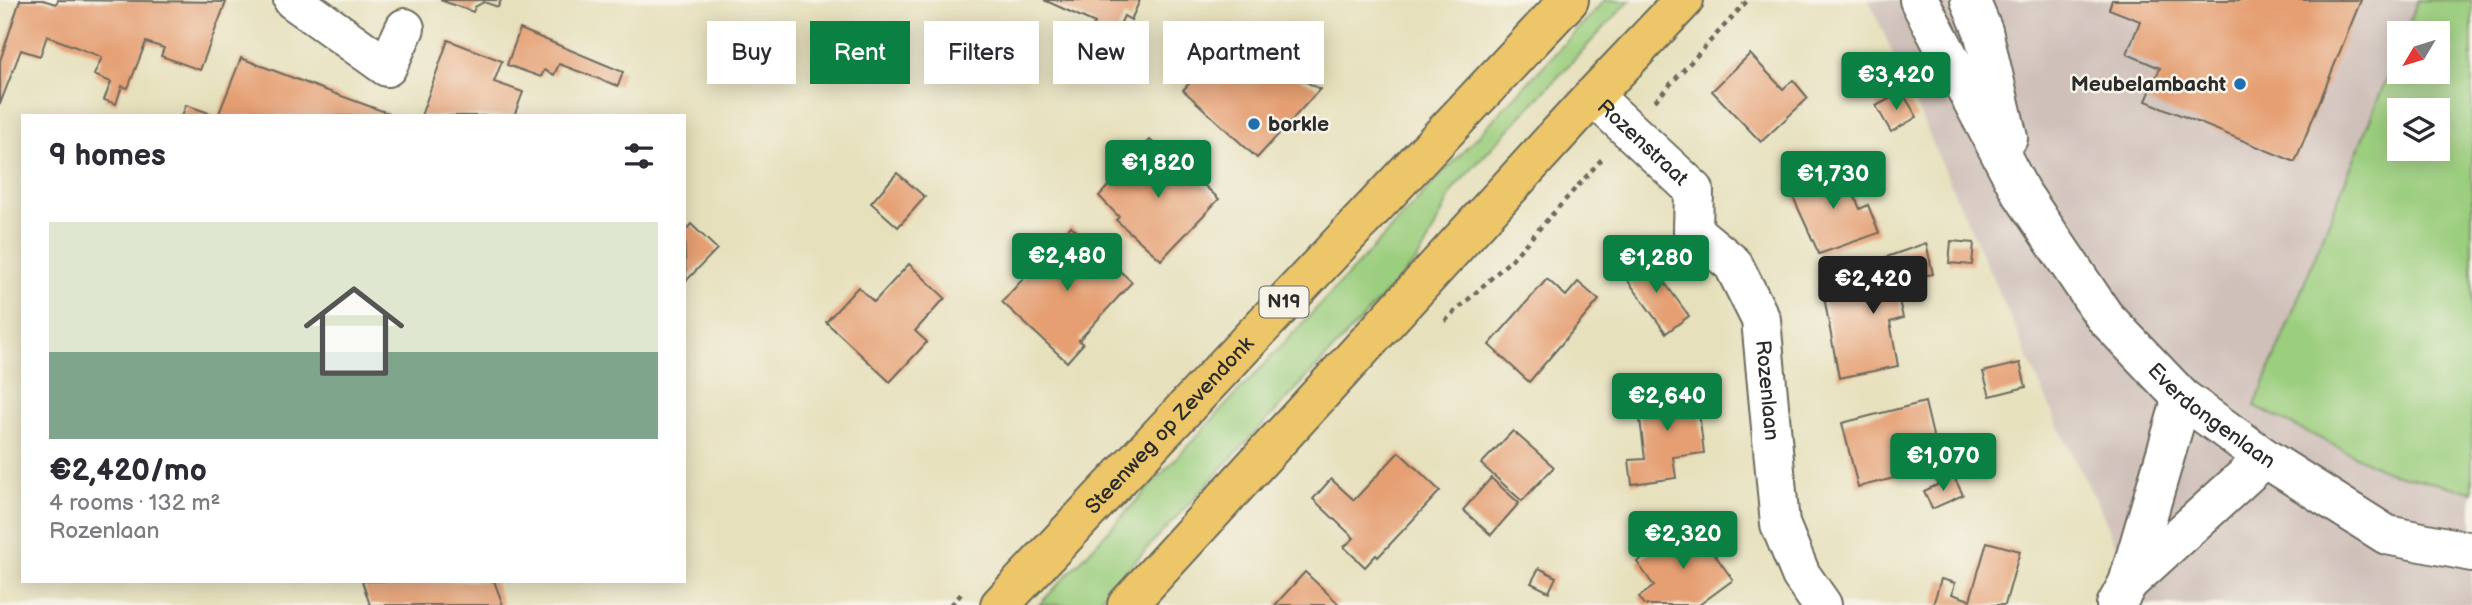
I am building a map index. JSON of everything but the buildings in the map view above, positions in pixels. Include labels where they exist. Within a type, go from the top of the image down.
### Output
[{"type":"main road","name":"Steenweg op Zevendonk","points":[[1000,605],[1569,0]]},
{"type":"main road","points":[[1127,605],[1684,0]]},
{"type":"street","points":[[293,0],[387,67],[405,28]]},
{"type":"street","name":"Everdongenlaan","points":[[1919,0],[2020,191],[2104,316],[2182,398],[2265,458],[2386,535],[2472,552]]},
{"type":"street","name":"Everdongenlaan","points":[[1970,0],[1983,31],[2020,191]]},
{"type":"street","name":"Rozenstraat","points":[[1593,96],[1694,190]]},
{"type":"street","name":"Rozenlaan","points":[[1694,190],[1693,231],[1733,264],[1761,320],[1780,524],[1801,575],[1822,605]]},
{"type":"street","points":[[2122,594],[2182,398]]},
{"type":"street","points":[[2122,594],[2265,458]]},
{"type":"path","points":[[1440,325],[1511,259],[1748,0]]},
{"type":"shaded area","points":[[1869,0],[2472,0],[2472,605],[2140,605],[2105,519],[2060,430]]},
{"type":"green space","points":[[1605,0],[1630,0],[1455,187],[1417,260],[1094,605],[1039,605]]},
{"type":"green space","points":[[2418,0],[2472,0],[2472,492],[2385,471],[2255,406],[2387,77],[2387,84],[2450,84],[2450,21],[2410,21]]},
{"type":"place","name":"Meubelambacht","points":[[2240,84]]},
{"type":"place","name":"borkle","points":[[1254,124]]}]
